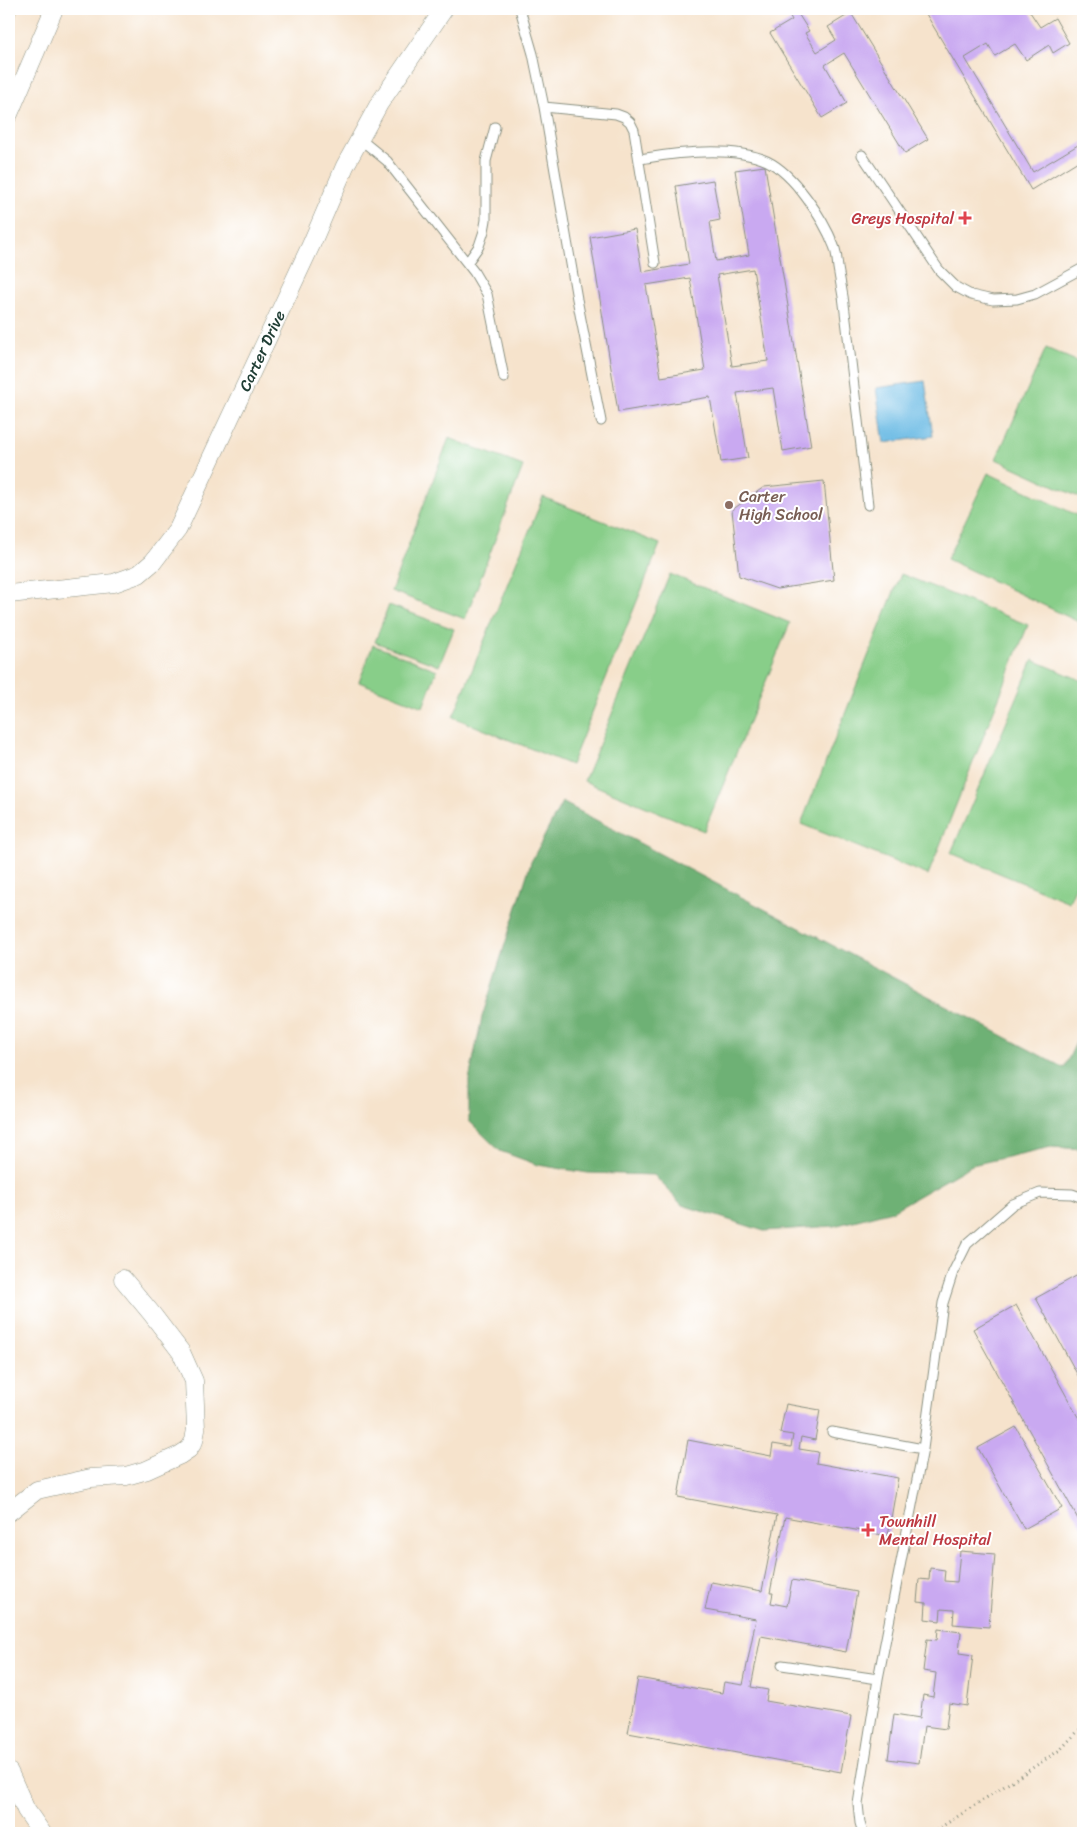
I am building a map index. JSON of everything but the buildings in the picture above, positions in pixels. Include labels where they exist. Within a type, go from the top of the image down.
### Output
[{"type":"street","points":[[9,113],[54,9]]},
{"type":"street","name":"Carter Drive","points":[[9,594],[114,583],[139,574],[153,562],[170,541],[178,529],[345,166],[379,104],[444,9]]},
{"type":"street","points":[[10,1508],[37,1490],[63,1483],[91,1478],[126,1476],[147,1470],[180,1455],[189,1449],[194,1441],[196,1429],[194,1380],[181,1352],[123,1279]]},
{"type":"street","points":[[9,1772],[26,1810],[42,1833]]},
{"type":"lane","points":[[520,9],[533,54],[544,107],[577,299],[601,421]]},
{"type":"lane","points":[[544,107],[616,114],[630,122],[634,130],[640,159],[655,263]]},
{"type":"lane","points":[[467,263],[479,246],[484,232],[486,220],[486,161],[495,127]]},
{"type":"lane","points":[[360,139],[387,161],[467,263],[487,294],[504,378]]},
{"type":"lane","points":[[640,159],[689,153],[750,156],[766,161],[781,169],[795,182],[835,247],[843,293],[868,505]]},
{"type":"lane","points":[[862,155],[939,270],[956,287],[971,295],[994,300],[1017,299],[1034,294],[1083,268]]},
{"type":"lane","points":[[863,1833],[858,1804],[878,1679],[923,1449],[943,1303],[953,1272],[967,1244],[1013,1204],[1040,1193],[1072,1194],[1083,1198]]},
{"type":"lane","points":[[832,1432],[923,1449]]},
{"type":"lane","points":[[782,1665],[878,1679]]},
{"type":"path","points":[[932,1833],[1060,1750],[1083,1726]]},
{"type":"green space","points":[[9,9],[18,9],[9,33]]},
{"type":"green space","points":[[1046,348],[1083,364],[1083,499],[996,459]]},
{"type":"green space","points":[[449,438],[523,466],[465,619],[391,591]]},
{"type":"green space","points":[[988,473],[1083,518],[1083,624],[947,559]]},
{"type":"green space","points":[[543,497],[660,544],[571,765],[453,717]]},
{"type":"green space","points":[[670,574],[790,623],[704,831],[584,781]]},
{"type":"green space","points":[[901,574],[1028,625],[928,875],[801,824]]},
{"type":"green space","points":[[389,605],[454,629],[439,666],[375,642]]},
{"type":"green space","points":[[373,645],[437,670],[423,707],[359,682]]},
{"type":"green space","points":[[1033,660],[1083,681],[1083,869],[1069,902],[951,853]]},
{"type":"green space","points":[[562,802],[1064,1068],[1083,1028],[1083,1149],[1051,1147],[972,1165],[892,1211],[834,1226],[764,1231],[682,1205],[654,1175],[588,1173],[538,1165],[500,1151],[469,1121],[469,1080],[482,1017],[531,862]]},
{"type":"water","points":[[925,381],[933,436],[884,443],[876,388]]},
{"type":"place","name":"Greys Hospital","points":[[965,218]]},
{"type":"place","name":"Carter High School","points":[[729,505]]},
{"type":"place","name":"Townhill Mental Hospital","points":[[868,1530]]}]
